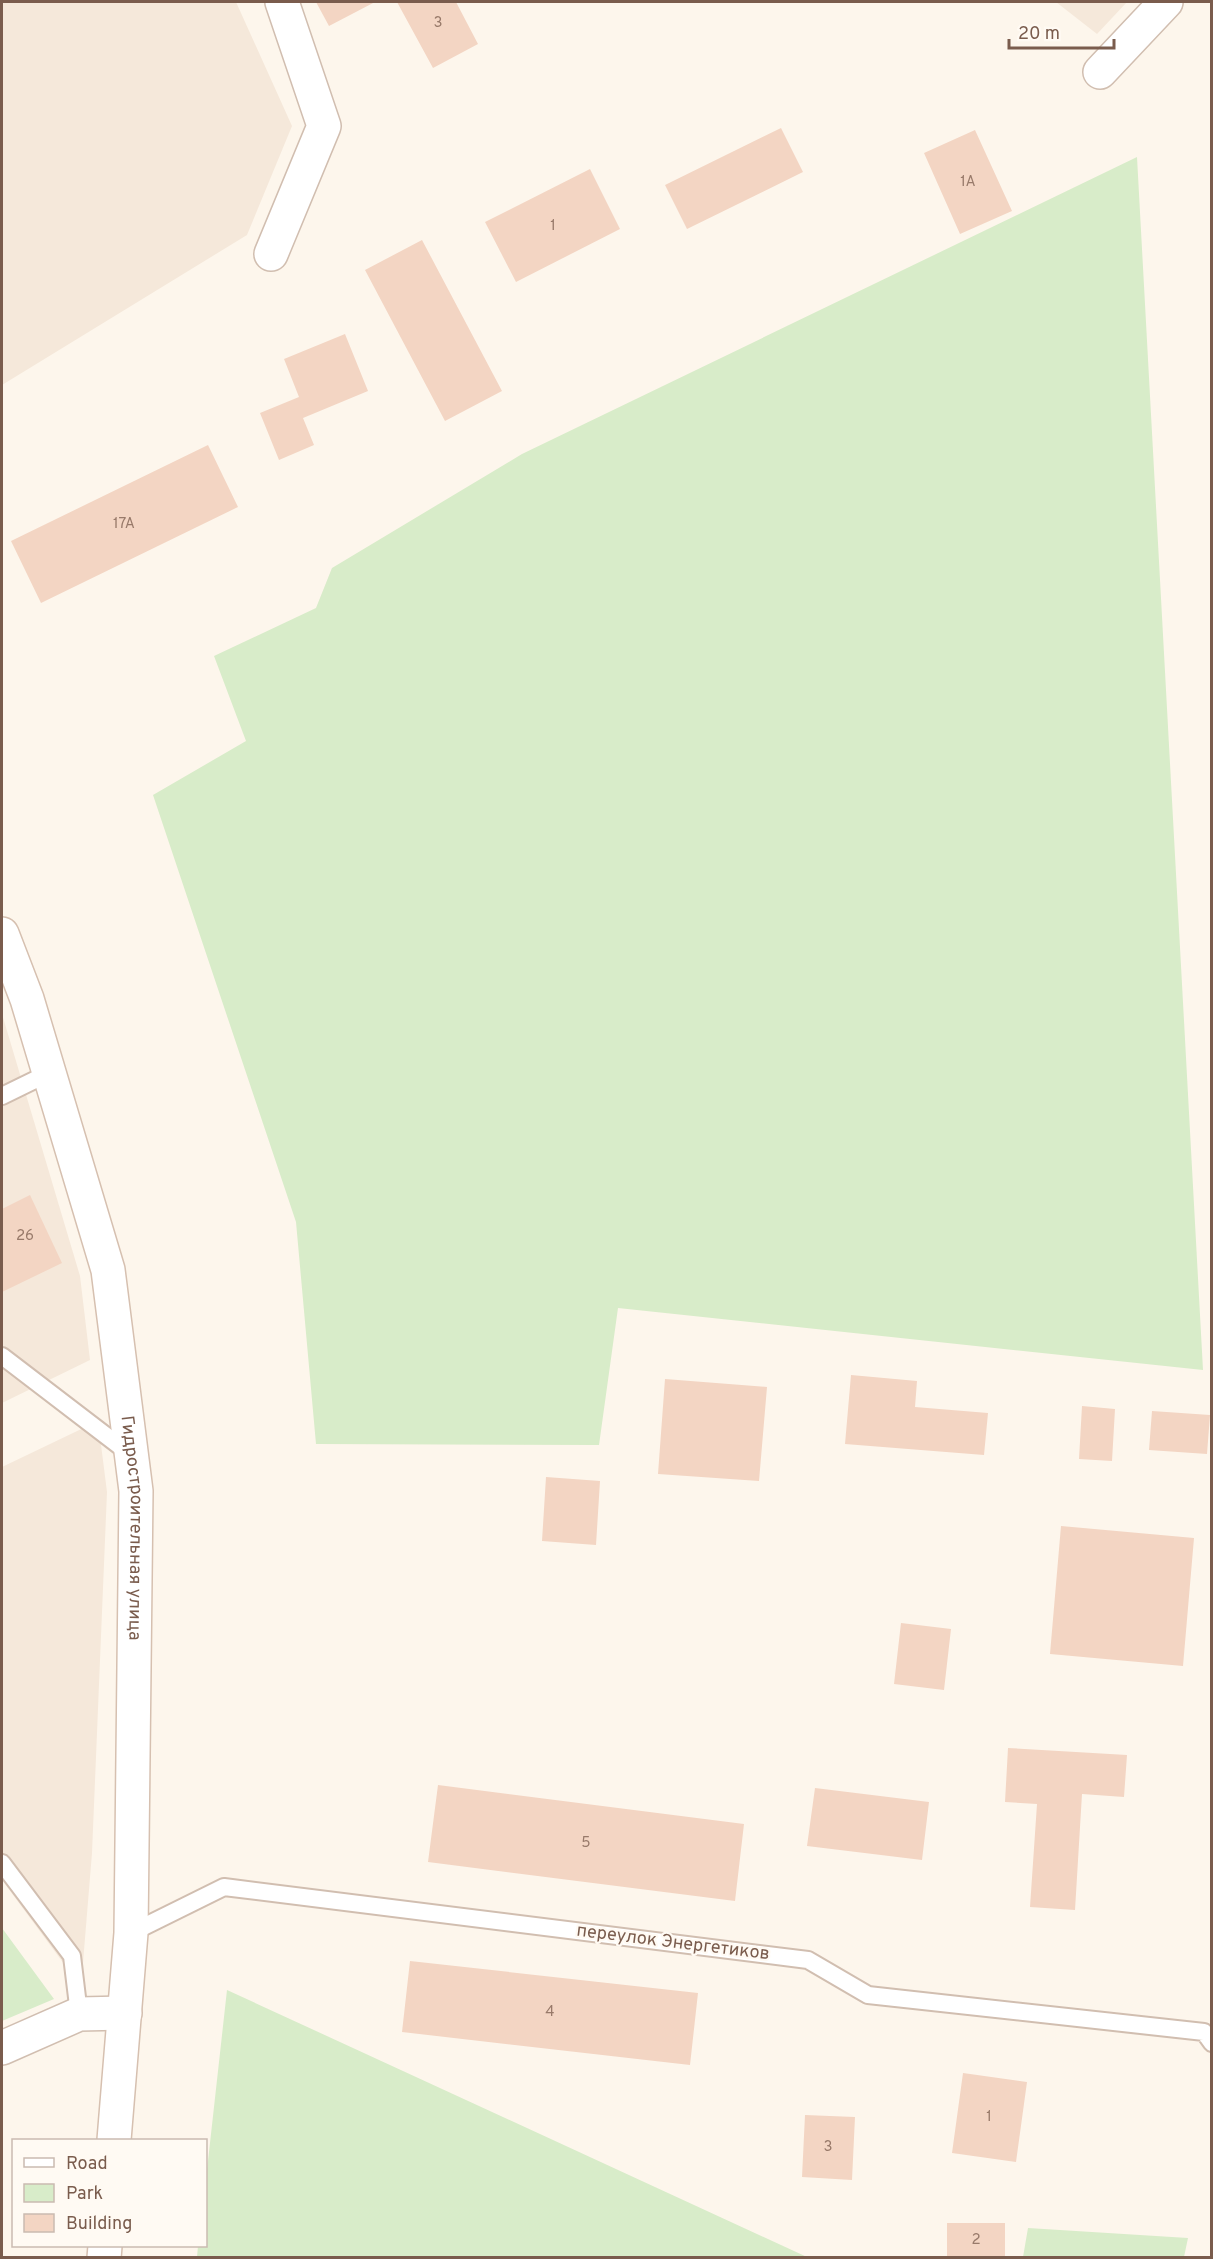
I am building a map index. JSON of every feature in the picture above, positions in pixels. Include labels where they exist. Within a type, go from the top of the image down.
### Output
[{"type":"street","points":[[271,255],[324,126],[282,2]]},
{"type":"street","points":[[1100,72],[1166,2]]},
{"type":"street","name":"Гидростроительная улица","points":[[2,934],[27,999],[108,1270],[136,1503],[131,1933],[114,2139]]},
{"type":"street","points":[[2,2048],[79,2014],[125,2013]]},
{"type":"lane","points":[[2,1096],[49,1073]]},
{"type":"lane","points":[[2,1356],[131,1455]]},
{"type":"lane","points":[[2,1863],[72,1956],[79,2014]]},
{"type":"lane","name":"переулок Энергетиков","points":[[131,1933],[224,1887],[808,1960],[868,1995],[1204,2032],[1212,2043]]},
{"type":"shaded area","points":[[2,2],[236,2],[292,126],[247,235],[2,385]]},
{"type":"shaded area","points":[[1056,2],[1127,2],[1097,34]]},
{"type":"shaded area","points":[[2,1014],[80,1276],[90,1360],[2,1403]]},
{"type":"shaded area","points":[[98,1421],[107,1492],[92,1853],[81,1987],[2,1880],[2,1467]]},
{"type":"green space","points":[[1137,157],[1203,1370],[618,1308],[599,1445],[316,1444],[296,1222],[153,795],[246,741],[214,656],[316,608],[332,568],[522,454]]},
{"type":"green space","points":[[2,1928],[54,1999],[2,2021]]},
{"type":"green space","points":[[227,1990],[807,2257],[197,2257],[198,2247],[207,2247],[207,2170]]},
{"type":"green space","points":[[1028,2228],[1188,2238],[1184,2257],[1023,2257]]},
{"type":"building","points":[[316,2],[375,2],[329,26]]},
{"type":"building","points":[[397,2],[456,2],[478,44],[433,68]]},
{"type":"building","points":[[781,128],[803,172],[687,229],[665,185]]},
{"type":"building","points":[[975,130],[1012,211],[960,234],[924,153]]},
{"type":"building","points":[[590,169],[620,229],[516,282],[485,222]]},
{"type":"building","points":[[422,240],[502,391],[445,421],[365,270]]},
{"type":"building","points":[[345,334],[368,391],[303,418],[314,445],[279,460],[260,413],[299,397],[284,359]]},
{"type":"building","points":[[208,445],[238,507],[41,603],[11,541]]},
{"type":"building","points":[[30,1195],[62,1263],[2,1292],[2,1209]]},
{"type":"building","points":[[851,1375],[917,1381],[915,1407],[988,1413],[984,1455],[845,1444]]},
{"type":"building","points":[[665,1379],[767,1387],[759,1481],[658,1474]]},
{"type":"building","points":[[1082,1406],[1115,1409],[1112,1461],[1079,1459]]},
{"type":"building","points":[[1152,1411],[1210,1415],[1207,1454],[1149,1450]]},
{"type":"building","points":[[546,1477],[600,1481],[596,1545],[542,1541]]},
{"type":"building","points":[[1061,1526],[1194,1538],[1183,1666],[1050,1654]]},
{"type":"building","points":[[901,1623],[951,1629],[944,1690],[894,1684]]},
{"type":"building","points":[[1008,1748],[1127,1755],[1124,1797],[1082,1794],[1075,1910],[1030,1907],[1037,1804],[1005,1802]]},
{"type":"building","points":[[438,1785],[744,1824],[735,1901],[428,1862]]},
{"type":"building","points":[[815,1788],[929,1802],[922,1860],[807,1846]]},
{"type":"building","points":[[410,1961],[698,1993],[690,2065],[402,2032]]},
{"type":"building","points":[[963,2073],[1027,2082],[1016,2162],[952,2153]]},
{"type":"building","points":[[805,2115],[855,2117],[852,2180],[802,2177]]},
{"type":"building","points":[[947,2223],[1005,2223],[1005,2258],[947,2258]]}]
